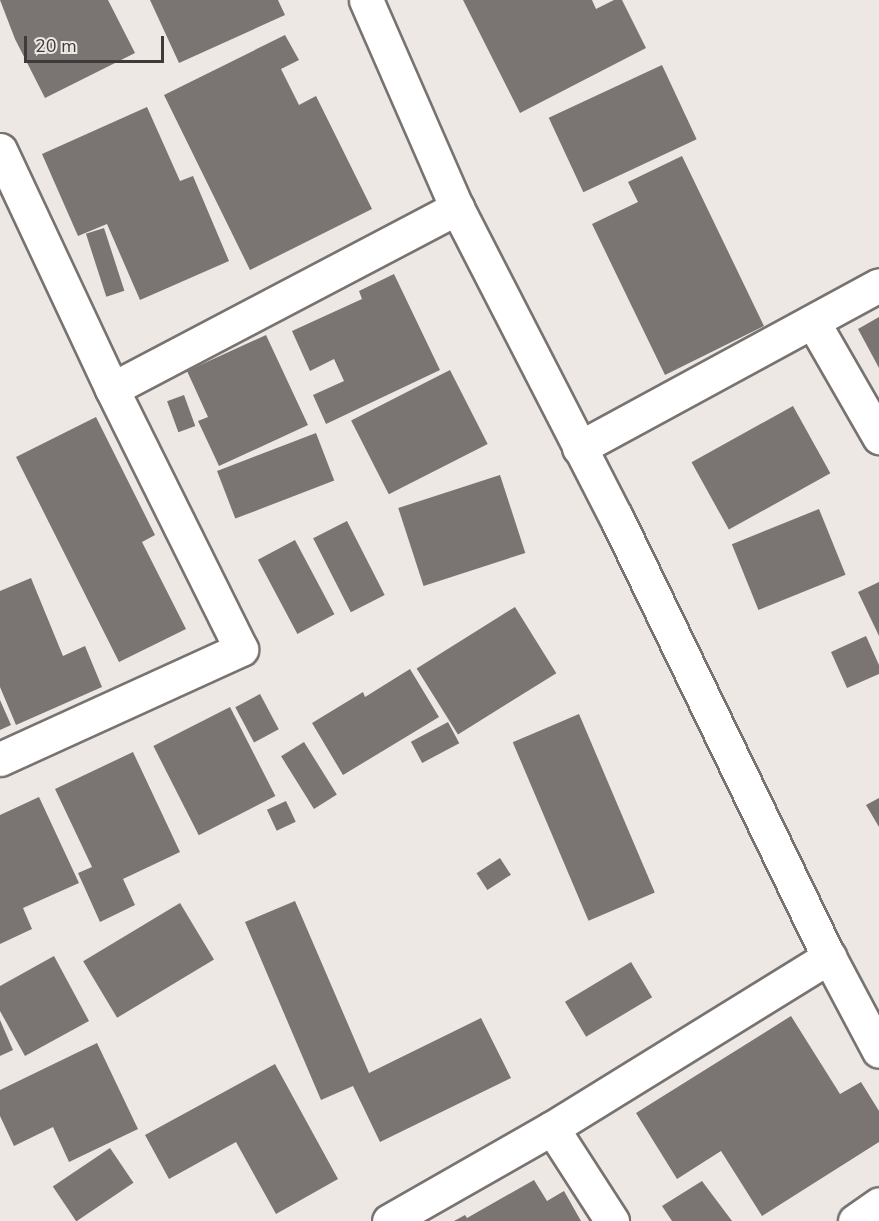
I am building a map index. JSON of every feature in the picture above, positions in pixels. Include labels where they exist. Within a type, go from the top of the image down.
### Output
[{"type":"street","points":[[366,0],[457,208],[545,375],[829,957],[879,1051]]},
{"type":"street","points":[[0,150],[112,389],[241,649],[0,759]]},
{"type":"street","points":[[112,389],[457,208]]},
{"type":"street","points":[[579,448],[879,285]]},
{"type":"street","points":[[813,322],[879,437]]},
{"type":"street","points":[[389,1221],[552,1128],[829,957]]},
{"type":"street","points":[[552,1128],[612,1221]]},
{"type":"street","points":[[855,1221],[879,1204]]},
{"type":"building","points":[[0,0],[108,0],[135,53],[45,98],[15,39]]},
{"type":"building","points":[[150,0],[278,0],[285,15],[179,63]]},
{"type":"building","points":[[463,0],[592,0],[596,9],[614,0],[622,0],[646,48],[520,113]]},
{"type":"building","points":[[285,35],[299,60],[281,69],[299,105],[316,96],[372,209],[250,270],[164,95]]},
{"type":"building","points":[[662,65],[697,139],[583,192],[549,118]]},
{"type":"building","points":[[147,107],[180,181],[193,176],[229,261],[140,300],[107,224],[78,236],[42,154]]},
{"type":"building","points":[[682,156],[764,326],[665,375],[592,224],[638,202],[628,182]]},
{"type":"building","points":[[104,228],[124,291],[106,297],[86,234]]},
{"type":"building","points":[[394,274],[440,370],[326,424],[313,395],[344,381],[334,359],[310,371],[292,331],[362,299],[359,291]]},
{"type":"building","points":[[879,317],[879,368],[858,329]]},
{"type":"building","points":[[266,335],[308,425],[219,466],[198,421],[208,417],[187,371]]},
{"type":"building","points":[[450,370],[488,444],[389,494],[351,420]]},
{"type":"building","points":[[184,395],[195,426],[178,432],[167,401]]},
{"type":"building","points":[[793,406],[830,473],[729,530],[692,462]]},
{"type":"building","points":[[96,417],[155,535],[142,542],[186,629],[119,662],[16,457]]},
{"type":"building","points":[[316,433],[334,481],[235,519],[217,471]]},
{"type":"building","points":[[500,475],[525,553],[424,586],[398,508]]},
{"type":"building","points":[[819,509],[846,575],[758,610],[732,544]]},
{"type":"building","points":[[347,521],[385,595],[351,612],[313,538]]},
{"type":"building","points":[[295,540],[334,614],[297,634],[258,560]]},
{"type":"building","points":[[31,578],[63,656],[85,646],[102,687],[16,725],[0,687],[0,591]]},
{"type":"building","points":[[879,582],[879,636],[858,592]]},
{"type":"building","points":[[515,607],[556,673],[458,735],[417,668]]},
{"type":"building","points":[[866,636],[879,665],[879,674],[847,688],[831,652]]},
{"type":"building","points":[[410,669],[439,717],[343,775],[312,723],[363,692],[365,697]]},
{"type":"building","points":[[260,694],[279,729],[254,742],[235,707]]},
{"type":"building","points":[[0,700],[11,725],[0,730]]},
{"type":"building","points":[[230,707],[275,796],[199,835],[153,746]]},
{"type":"building","points":[[579,714],[655,893],[589,921],[513,742]]},
{"type":"building","points":[[448,722],[459,743],[422,763],[411,742]]},
{"type":"building","points":[[304,742],[337,795],[314,809],[281,756]]},
{"type":"building","points":[[133,752],[180,852],[123,879],[135,905],[100,922],[78,873],[92,867],[55,789]]},
{"type":"building","points":[[39,797],[79,883],[23,908],[32,929],[0,944],[0,815]]},
{"type":"building","points":[[879,798],[879,827],[866,805]]},
{"type":"building","points":[[286,801],[296,822],[277,831],[267,810]]},
{"type":"building","points":[[500,858],[511,875],[487,890],[477,873]]},
{"type":"building","points":[[295,901],[369,1073],[481,1018],[511,1078],[380,1142],[353,1086],[321,1100],[245,922]]},
{"type":"building","points":[[180,903],[214,960],[117,1018],[83,961]]},
{"type":"building","points":[[54,956],[89,1021],[25,1056],[0,1011],[0,986]]},
{"type":"building","points":[[631,962],[652,997],[586,1037],[565,1002]]},
{"type":"building","points":[[791,1016],[840,1094],[861,1082],[879,1111],[879,1142],[762,1216],[721,1151],[677,1179],[636,1113]]},
{"type":"building","points":[[0,1020],[13,1050],[0,1056]]},
{"type":"building","points":[[97,1043],[138,1129],[69,1162],[53,1127],[14,1146],[0,1116],[0,1090]]},
{"type":"building","points":[[275,1064],[338,1179],[276,1214],[236,1142],[169,1179],[145,1135]]},
{"type":"building","points":[[110,1148],[133,1183],[77,1221],[53,1187]]},
{"type":"building","points":[[534,1180],[547,1201],[564,1191],[581,1221],[454,1221],[465,1215],[467,1218]]},
{"type":"building","points":[[702,1181],[732,1221],[672,1221],[662,1206]]}]
